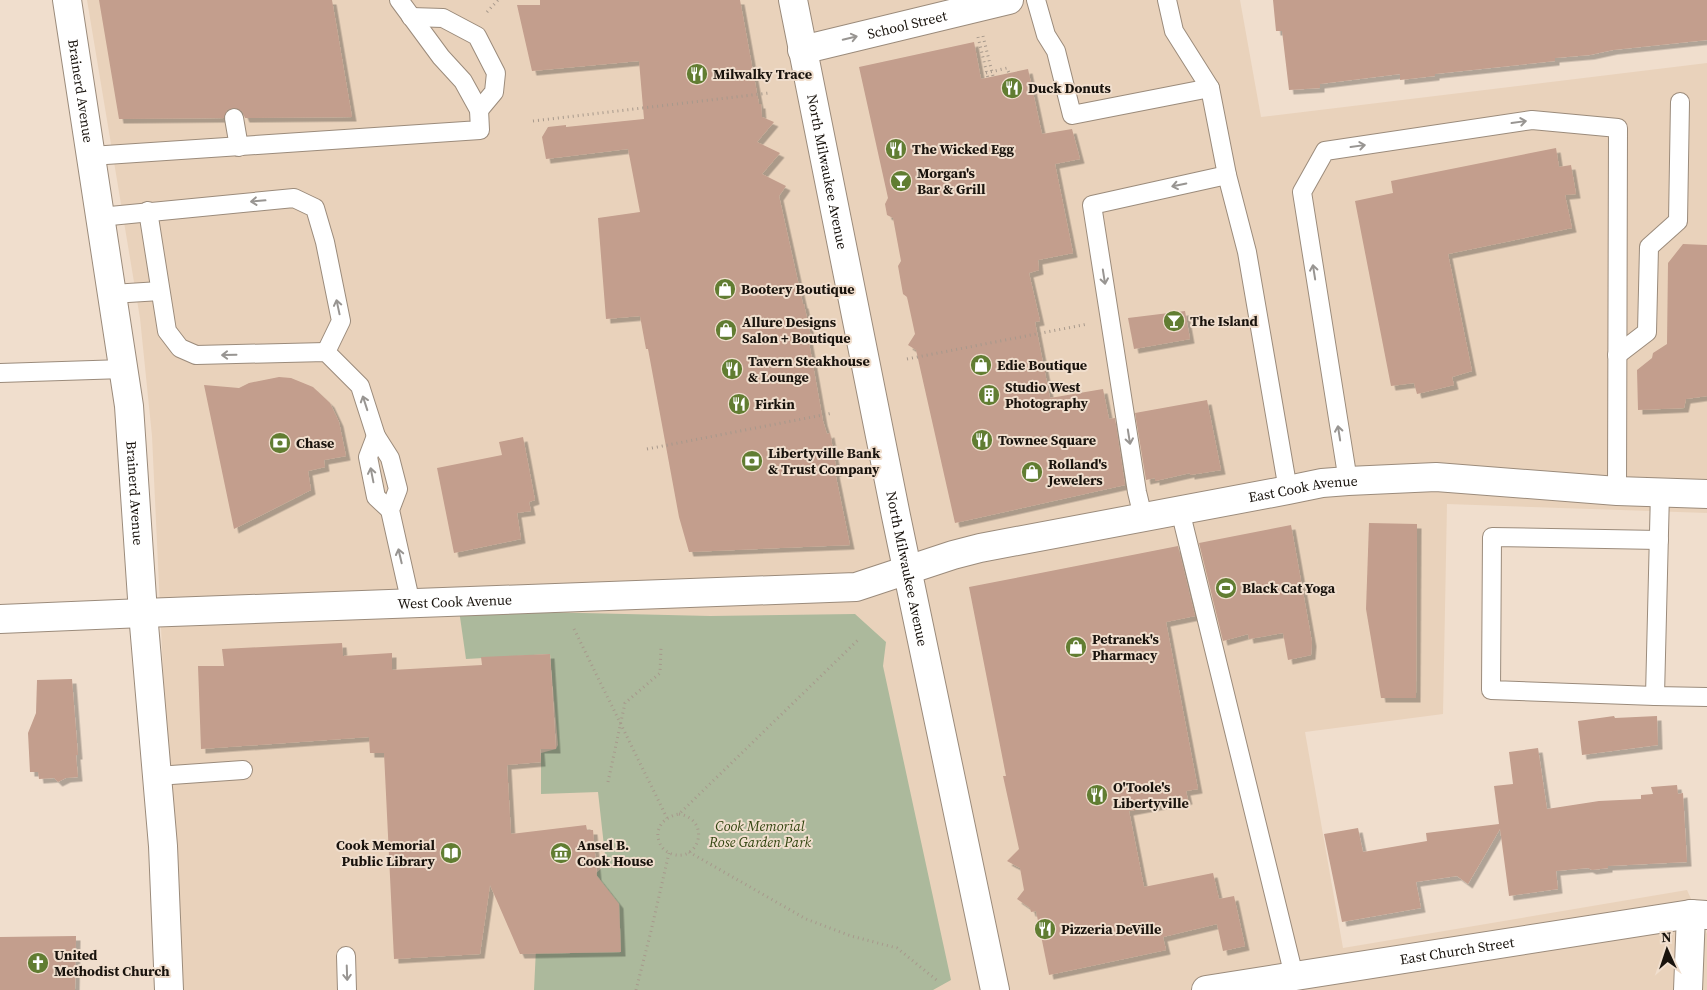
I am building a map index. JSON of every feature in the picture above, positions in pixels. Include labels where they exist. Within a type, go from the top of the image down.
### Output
[{"type":"street","name":"Brainerd Avenue","points":[[67,0],[129,406],[143,613],[163,846],[169,990]]},
{"type":"street","name":"North Milwaukee Avenue","points":[[793,0],[908,570],[996,990]]},
{"type":"street","name":"School Street","points":[[802,50],[999,1]]},
{"type":"street","name":"East Cook Avenue","points":[[908,570],[980,548],[1322,483],[1436,477],[1617,491],[1707,494]]},
{"type":"street","name":"West Cook Avenue","points":[[0,619],[856,587],[908,570]]},
{"type":"street","name":"East Church Street","points":[[1208,990],[1699,915]]},
{"type":"street","points":[[1688,990],[1699,915]]},
{"type":"lane","points":[[91,156],[480,130],[479,110],[463,82],[441,58],[399,0]]},
{"type":"lane","points":[[1036,0],[1046,35],[1056,51],[1072,115],[1210,88]]},
{"type":"lane","points":[[1167,0],[1174,31],[1210,88],[1227,175],[1247,252],[1288,490]]},
{"type":"lane","points":[[411,17],[443,18],[477,36],[496,73],[494,92],[479,110]]},
{"type":"lane","points":[[1617,355],[1647,332],[1649,246],[1678,221],[1680,102]]},
{"type":"lane","points":[[234,118],[238,147]]},
{"type":"lane","points":[[1348,481],[1302,192],[1325,151],[1532,120],[1618,128],[1617,491]]},
{"type":"lane","points":[[1143,517],[1137,492],[1092,205],[1227,175]]},
{"type":"lane","points":[[100,216],[294,198],[315,208],[341,320],[326,352]]},
{"type":"lane","points":[[148,211],[167,331],[180,348],[196,355],[326,352],[360,386],[376,436],[390,458],[398,489],[390,510],[411,604]]},
{"type":"lane","points":[[112,294],[160,291]]},
{"type":"lane","points":[[0,373],[124,369]]},
{"type":"lane","points":[[1655,696],[1660,492]]},
{"type":"lane","points":[[1180,510],[1294,976]]},
{"type":"lane","points":[[1659,540],[1492,537],[1491,690],[1707,697]]},
{"type":"lane","points":[[157,776],[243,770]]},
{"type":"lane","points":[[346,956],[347,990]]},
{"type":"path","points":[[487,12],[498,0]]},
{"type":"path","points":[[983,36],[993,76]]},
{"type":"path","points":[[978,37],[988,78]]},
{"type":"path","points":[[986,73],[1007,68],[1009,73]]},
{"type":"path","points":[[533,121],[769,93]]},
{"type":"path","points":[[907,359],[1110,319]]},
{"type":"path","points":[[647,449],[833,413]]},
{"type":"path","points":[[574,629],[667,818]]},
{"type":"path","points":[[679,814],[691,819],[698,829],[698,842],[690,852],[676,856],[669,853],[660,844],[658,836],[658,829],[667,818],[679,814],[860,638]]},
{"type":"path","points":[[608,782],[625,703],[660,673],[661,648]]},
{"type":"path","points":[[690,852],[806,919],[851,936],[897,948],[939,982]]},
{"type":"path","points":[[636,990],[669,853]]},
{"type":"shaded area","points":[[87,0],[1240,0],[1261,117],[1707,63],[1707,513],[1447,504],[1443,714],[1305,732],[1343,948],[1687,890],[1707,934],[1707,990],[182,990],[164,692],[152,436],[140,318]]},
{"type":"green space","name":"Cook Memorial Rose Garden Park","points":[[459,610],[710,616],[855,614],[886,642],[883,666],[951,980],[933,990],[534,990],[537,928],[606,864],[598,792],[541,794],[541,753],[556,749],[558,745],[550,654],[466,659]]},
{"type":"building","points":[[99,0],[332,0],[352,117],[245,118],[242,111],[233,108],[227,110],[224,118],[119,119]]},
{"type":"building","points":[[540,0],[740,0],[762,117],[774,122],[757,142],[780,153],[762,174],[786,186],[779,196],[811,337],[808,337],[823,421],[827,434],[830,433],[837,472],[835,472],[850,545],[689,552],[679,517],[648,349],[646,349],[640,316],[606,319],[598,218],[640,212],[628,149],[546,159],[542,137],[548,127],[644,119],[639,61],[532,71],[517,5],[540,5]]},
{"type":"building","points":[[1273,0],[1707,0],[1707,40],[1613,50],[1590,55],[1555,58],[1555,61],[1435,74],[1435,76],[1400,80],[1400,74],[1320,84],[1320,88],[1289,90],[1282,31],[1276,31]]},
{"type":"building","points":[[974,42],[981,79],[1028,69],[1042,134],[1072,129],[1080,159],[1055,164],[1073,253],[1038,260],[1039,270],[1029,273],[1040,321],[1035,322],[1050,398],[1103,389],[1109,419],[1115,418],[1125,485],[955,523],[916,350],[908,345],[915,334],[907,297],[903,294],[898,266],[901,261],[893,218],[887,215],[885,204],[888,198],[859,67]]},
{"type":"building","points":[[1556,148],[1559,167],[1571,165],[1576,194],[1565,195],[1572,228],[1448,254],[1472,371],[1452,377],[1454,385],[1417,394],[1414,383],[1391,386],[1355,201],[1393,193],[1391,181]]},
{"type":"building","points":[[1683,244],[1707,245],[1707,396],[1686,399],[1684,408],[1638,410],[1637,370],[1652,358],[1653,353],[1667,344],[1668,263]]},
{"type":"building","points":[[1185,311],[1190,339],[1134,349],[1128,318]]},
{"type":"building","name":"Chase","points":[[279,377],[291,378],[313,387],[330,403],[339,422],[346,456],[324,460],[325,467],[308,471],[311,490],[234,529],[204,385],[239,388],[249,383]]},
{"type":"building","points":[[1207,400],[1221,470],[1190,475],[1190,473],[1155,481],[1155,478],[1146,480],[1135,413]]},
{"type":"building","points":[[523,437],[535,500],[529,502],[531,511],[517,513],[521,539],[454,553],[437,468],[502,455],[499,442]]},
{"type":"building","points":[[1369,523],[1417,524],[1416,698],[1381,698],[1366,609]]},
{"type":"building","points":[[1291,525],[1312,642],[1311,655],[1288,660],[1283,633],[1249,639],[1248,634],[1223,641],[1199,543]]},
{"type":"building","points":[[1178,546],[1195,616],[1166,622],[1198,789],[1186,791],[1188,800],[1129,811],[1144,887],[1213,873],[1219,899],[1234,896],[1245,946],[1223,951],[1217,924],[1163,937],[1166,950],[1049,975],[1036,911],[1031,912],[1030,908],[1017,899],[1024,890],[1020,868],[1007,861],[1019,849],[1003,776],[1006,776],[969,587]]},
{"type":"building","name":"Cook Memorial Public Library","points":[[342,643],[343,656],[392,653],[392,670],[482,665],[481,657],[550,654],[556,749],[540,749],[541,762],[507,765],[511,834],[586,825],[587,830],[593,830],[597,876],[619,904],[621,952],[520,954],[490,885],[480,954],[394,959],[384,753],[370,753],[369,737],[201,749],[198,666],[224,666],[222,649]]},
{"type":"building","points":[[72,679],[78,777],[66,778],[58,782],[54,778],[39,779],[38,772],[30,772],[28,733],[36,713],[37,680]]},
{"type":"building","points":[[1614,716],[1615,718],[1657,716],[1658,745],[1582,755],[1578,721]]},
{"type":"building","points":[[1538,748],[1547,809],[1599,801],[1641,799],[1641,795],[1653,794],[1651,787],[1677,785],[1678,794],[1683,793],[1687,862],[1556,871],[1558,889],[1509,896],[1500,829],[1468,884],[1457,876],[1416,882],[1421,908],[1342,922],[1324,834],[1358,828],[1363,852],[1427,841],[1426,833],[1499,824],[1494,786],[1513,784],[1509,752]]},
{"type":"building","name":"United Methodist Church","points":[[76,936],[75,990],[0,990],[0,937]]},
{"type":"place","name":"Milwalky Trace","points":[[697,74]]},
{"type":"place","name":"Duck Donuts","points":[[1012,88]]},
{"type":"place","name":"The Wicked Egg","points":[[896,149]]},
{"type":"place","name":"Morgan's Bar & Grill","points":[[901,181]]},
{"type":"place","name":"Bootery Boutique","points":[[725,289]]},
{"type":"place","name":"The Island","points":[[1174,321]]},
{"type":"place","name":"Allure Designs Salon + Boutique","points":[[726,330]]},
{"type":"place","name":"Edie Boutique","points":[[981,365]]},
{"type":"place","name":"Tavern Steakhouse & Lounge","points":[[732,369]]},
{"type":"place","name":"Studio West Photography","points":[[989,395]]},
{"type":"place","name":"Firkin","points":[[739,404]]},
{"type":"place","name":"Townee Square","points":[[982,440]]},
{"type":"place","name":"Chase","points":[[280,443]]},
{"type":"place","name":"Libertyville Bank & Trust Company","points":[[752,461]]},
{"type":"place","name":"Rolland's Jewelers","points":[[1032,472]]},
{"type":"place","name":"Black Cat Yoga","points":[[1226,588]]},
{"type":"place","name":"Petranek's Pharmacy","points":[[1076,647]]},
{"type":"place","name":"O'Toole's Libertyville","points":[[1097,795]]},
{"type":"place","name":"Cook Memorial Public Library","points":[[451,853]]},
{"type":"place","name":"Ansel B. Cook House","points":[[561,853]]},
{"type":"place","name":"Pizzeria DeVille","points":[[1045,929]]},
{"type":"place","name":"United Methodist Church","points":[[38,963]]}]
